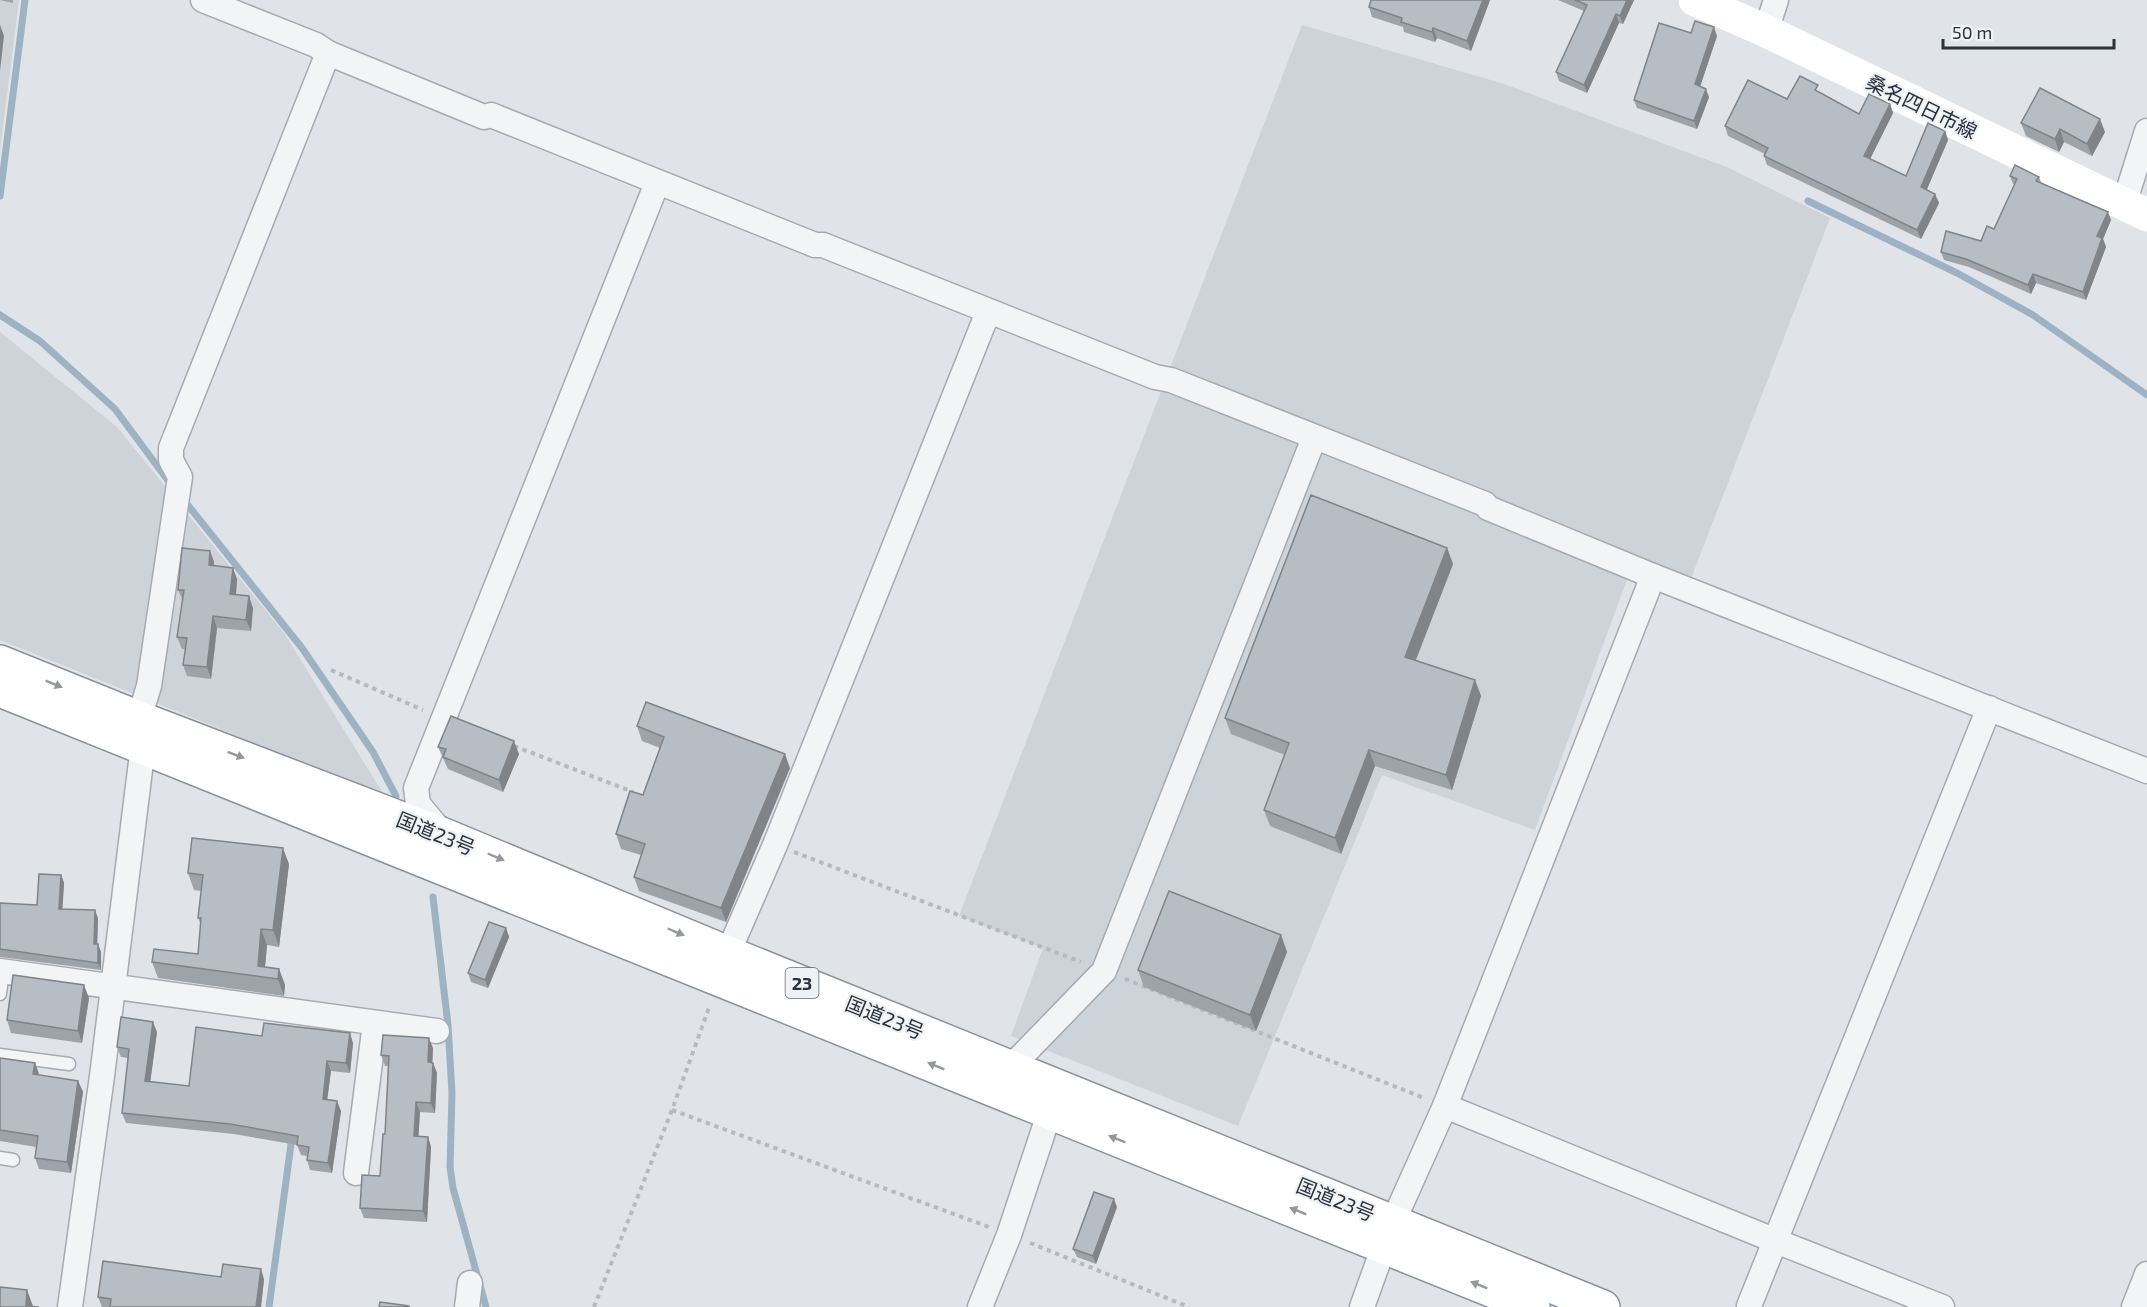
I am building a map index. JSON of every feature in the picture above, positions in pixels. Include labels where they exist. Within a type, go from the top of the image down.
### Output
[{"type":"main road","name":"桑名四日市線","points":[[1695,0],[1767,31],[2136,209]]},
{"type":"main road","name":"国道23号","points":[[0,662],[141,732],[724,966],[1010,1068],[1388,1234],[1533,1307]]},
{"type":"main road","name":"国道23号","points":[[0,690],[141,732],[444,835],[724,966],[1050,1112],[1388,1234],[1603,1307]]},
{"type":"street","points":[[203,0],[316,45],[328,53],[484,117],[491,115],[815,245],[823,245],[1155,377],[1171,380],[1485,504],[1488,508],[1653,576],[2147,771]]},
{"type":"street","points":[[1767,31],[1776,0]]},
{"type":"street","points":[[70,1307],[112,988],[141,732],[180,477],[171,460],[171,448],[328,53]]},
{"type":"street","points":[[2136,209],[2147,132]]},
{"type":"street","points":[[444,835],[418,804],[416,788],[657,183]]},
{"type":"street","points":[[724,966],[775,845],[988,312]]},
{"type":"street","points":[[1010,1068],[1104,971],[1314,438]]},
{"type":"street","points":[[1362,1307],[1388,1234],[1445,1106],[1653,576]]},
{"type":"street","points":[[1749,1306],[1989,708]]},
{"type":"street","points":[[1,979],[112,988],[437,1031]]},
{"type":"street","points":[[356,1173],[375,1023]]},
{"type":"street","points":[[1445,1106],[1942,1307]]},
{"type":"street","points":[[980,1307],[1009,1234],[1050,1112]]},
{"type":"street","points":[[2134,1307],[2147,1274]]},
{"type":"street","points":[[467,1307],[470,1283]]},
{"type":"lane","points":[[0,1055],[69,1064]]},
{"type":"path","points":[[331,670],[444,718]]},
{"type":"path","points":[[510,744],[642,796]]},
{"type":"path","points":[[775,845],[1104,971],[1445,1106]]},
{"type":"path","points":[[594,1307],[672,1110],[724,966]]},
{"type":"path","points":[[672,1110],[1009,1234],[1189,1307]]},
{"type":"shaded area","points":[[0,0],[19,0],[0,149]]},
{"type":"shaded area","points":[[1302,25],[1504,84],[1729,168],[1830,218],[1692,576],[1633,563],[1535,830],[1382,775],[1238,1126],[1011,1036],[1043,948],[959,916]]},
{"type":"shaded area","points":[[0,332],[117,427],[284,633],[384,795],[0,640]]},
{"type":"building","points":[[1371,0],[1483,0],[1467,41],[1433,28],[1432,32],[1401,22],[1402,18],[1369,7]]},
{"type":"building","points":[[1575,0],[1627,0],[1620,16],[1616,14],[1584,85],[1556,72],[1587,5]]},
{"type":"building","points":[[1695,21],[1714,27],[1695,84],[1706,89],[1694,121],[1634,100],[1659,23],[1691,33]]},
{"type":"building","points":[[1800,76],[1818,85],[1815,90],[1859,114],[1869,94],[1890,104],[1864,156],[1906,176],[1928,123],[1945,131],[1921,187],[1935,194],[1917,230],[1764,156],[1768,148],[1725,126],[1748,80],[1787,99]]},
{"type":"building","points":[[2040,88],[2100,119],[2087,144],[2060,129],[2055,139],[2021,123]]},
{"type":"building","points":[[2015,165],[2039,177],[2036,181],[2108,212],[2097,236],[2102,238],[2083,292],[2033,274],[2028,285],[1966,259],[1941,252],[1946,231],[1981,241],[1987,226],[1994,229],[2017,179],[2010,176]]},
{"type":"building","points":[[1311,495],[1447,548],[1405,657],[1475,680],[1446,775],[1369,750],[1335,838],[1264,810],[1289,743],[1225,718]]},
{"type":"building","points":[[182,548],[210,551],[209,565],[233,568],[230,594],[249,596],[246,620],[213,616],[207,667],[183,665],[187,638],[177,637],[184,590],[178,590]]},
{"type":"building","points":[[646,702],[785,754],[721,908],[634,877],[645,844],[616,834],[630,791],[643,795],[664,737],[637,726]]},
{"type":"building","points":[[451,716],[514,741],[499,780],[443,757],[446,749],[438,747]]},
{"type":"building","points":[[192,838],[283,848],[273,930],[261,929],[258,966],[279,969],[278,979],[152,962],[154,949],[198,954],[201,918],[198,918],[203,875],[188,873]]},
{"type":"building","points":[[39,874],[61,875],[59,909],[95,910],[94,944],[98,944],[98,963],[0,949],[0,903],[37,905]]},
{"type":"building","points":[[1169,891],[1281,935],[1250,1015],[1138,970]]},
{"type":"building","points":[[489,922],[506,928],[485,980],[468,973]]},
{"type":"building","points":[[13,975],[84,985],[78,1031],[7,1020]]},
{"type":"building","points":[[121,1017],[153,1022],[145,1081],[189,1086],[196,1027],[262,1036],[264,1023],[350,1033],[346,1063],[327,1061],[323,1099],[337,1101],[328,1163],[307,1160],[309,1147],[297,1145],[298,1136],[230,1124],[122,1113],[129,1049],[117,1047]]},
{"type":"building","points":[[383,1035],[429,1038],[428,1062],[433,1063],[431,1103],[416,1102],[414,1136],[428,1137],[423,1211],[360,1208],[362,1175],[380,1176],[383,1134],[385,1134],[389,1056],[381,1055]]},
{"type":"building","points":[[0,1058],[35,1063],[33,1074],[78,1081],[67,1162],[35,1158],[38,1136],[0,1130]]},
{"type":"building","points":[[1094,1192],[1114,1199],[1093,1256],[1073,1249]]},
{"type":"building","points":[[103,1261],[221,1277],[223,1264],[261,1269],[256,1307],[110,1307],[111,1299],[98,1297]]},
{"type":"building","points":[[0,1287],[27,1290],[26,1306],[39,1307],[0,1307]]},
{"type":"building","points":[[380,1302],[409,1306],[409,1307],[379,1307]]},
{"type":"waterway","points":[[0,196],[25,0]]},
{"type":"waterway","points":[[1808,201],[1957,273],[2033,315],[2147,395]]},
{"type":"waterway","points":[[0,315],[40,341],[115,409],[172,486]]},
{"type":"waterway","points":[[183,499],[302,648],[373,752],[396,796]]},
{"type":"waterway","points":[[433,897],[448,1025],[452,1093],[450,1167],[453,1188],[486,1307]]},
{"type":"waterway","points":[[269,1307],[292,1137]]}]
